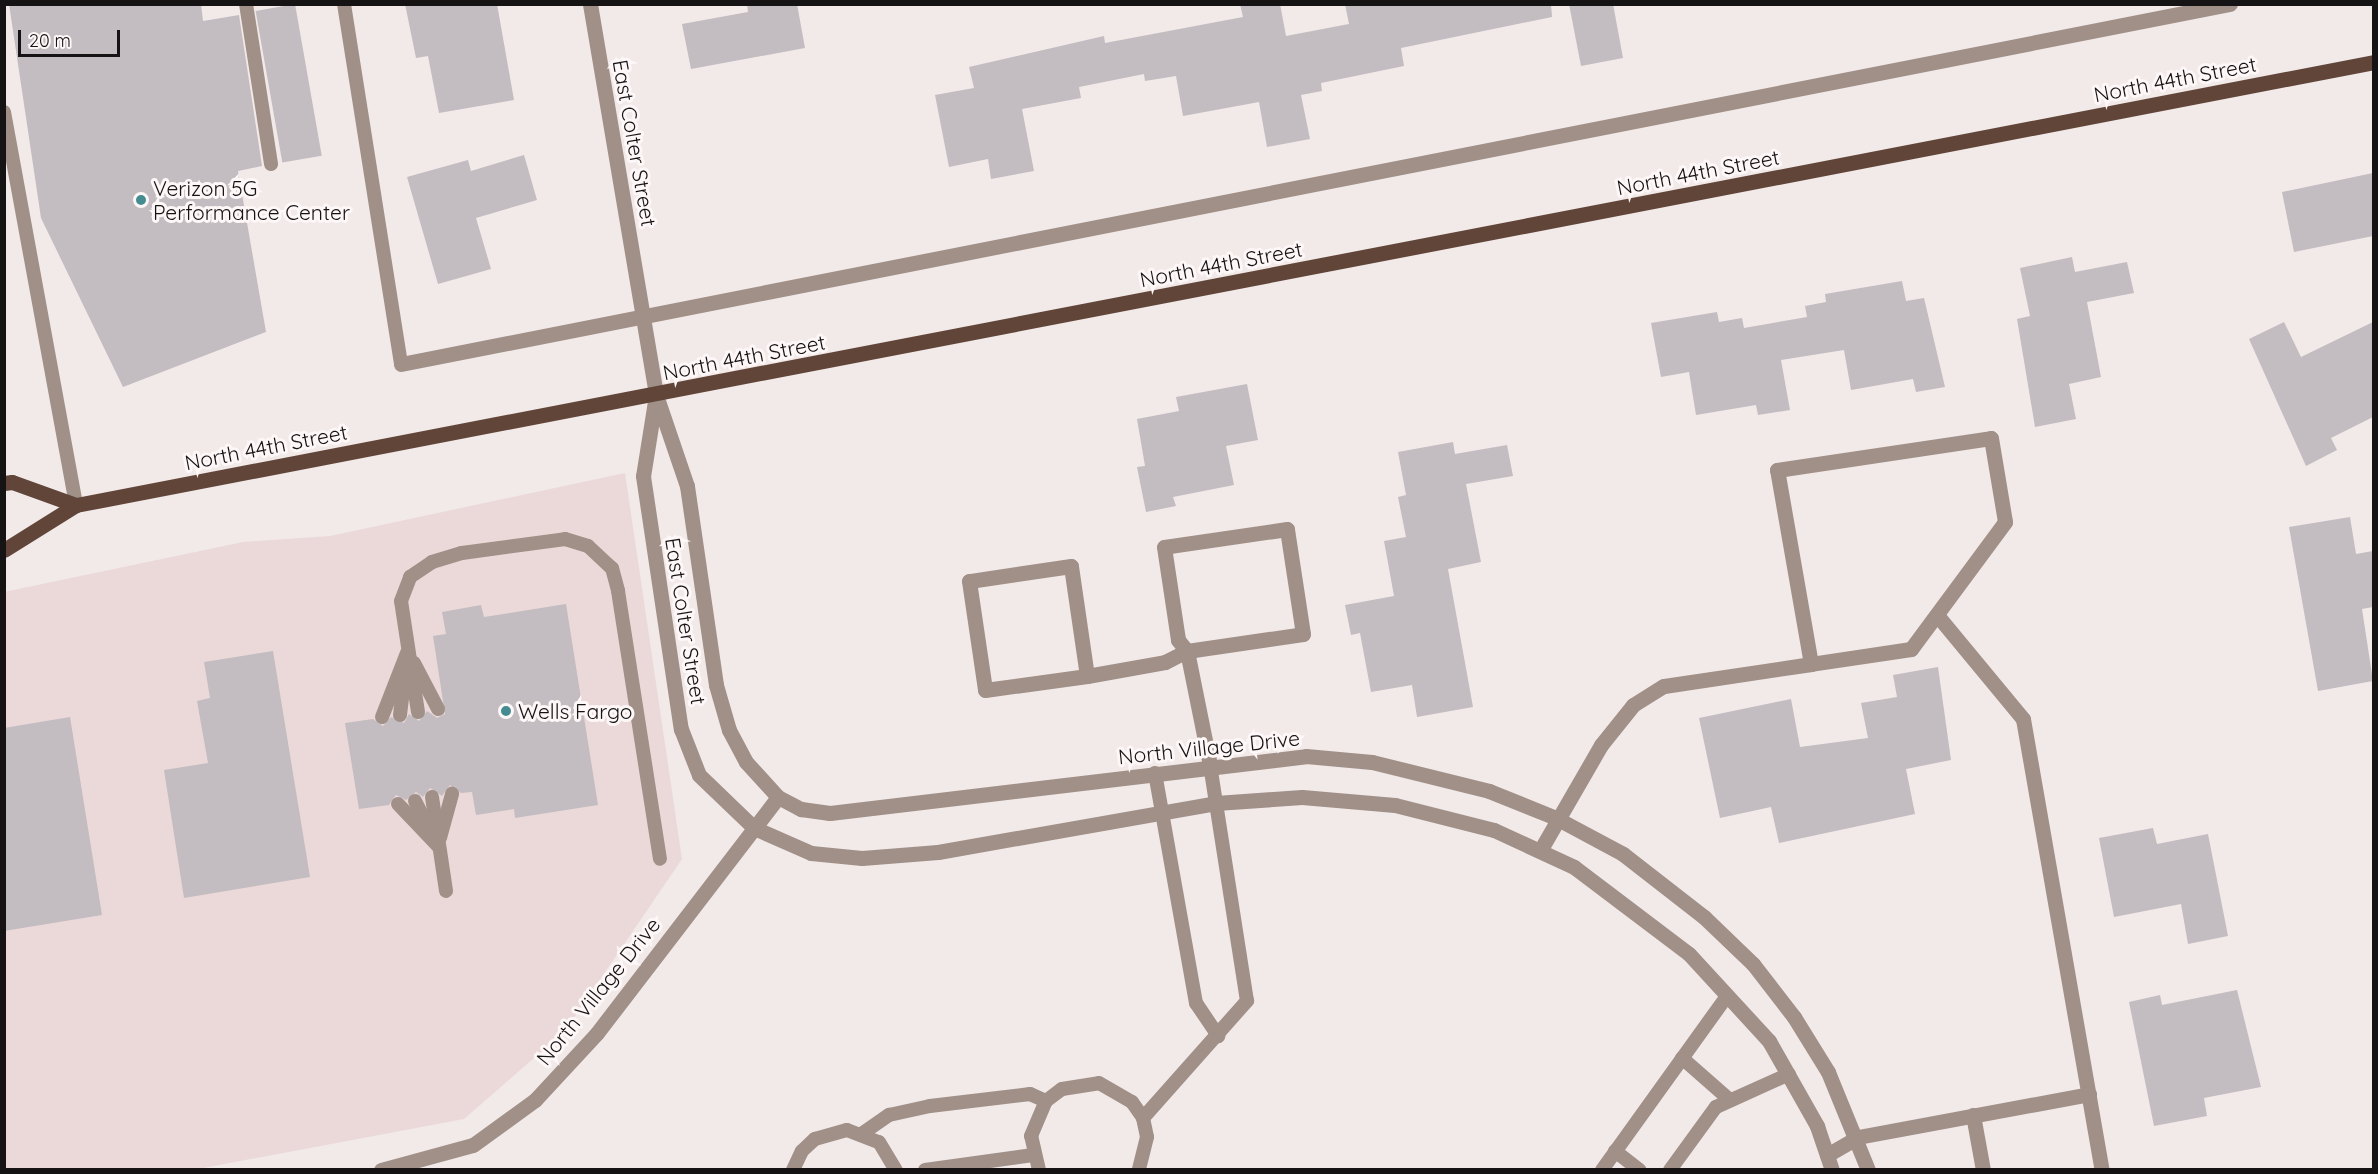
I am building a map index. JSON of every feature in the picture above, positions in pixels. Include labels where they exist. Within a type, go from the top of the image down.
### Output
[{"type":"main road","name":"North 44th Street","points":[[4,550],[76,505],[657,395],[2373,62]]},
{"type":"main road","points":[[4,483],[12,482],[76,505]]},
{"type":"street","name":"East Colter Street","points":[[590,4],[657,395],[683,464],[716,685],[729,730],[746,762],[778,797]]},
{"type":"street","points":[[401,364],[2230,4]]},
{"type":"street","name":"East Colter Street","points":[[657,395],[643,476],[681,729],[699,775],[754,828]]},
{"type":"street","points":[[1541,849],[1556,818],[1601,745],[1633,705],[1664,686],[1811,664],[1911,649],[2005,522],[1992,438],[1778,470],[1811,664]]},
{"type":"street","points":[[1087,676],[1071,566],[969,581],[985,690],[1087,676],[1165,662],[1187,651],[1303,634],[1287,529],[1164,547],[1178,640],[1187,651],[1210,765]]},
{"type":"street","points":[[1937,615],[2023,719],[2102,1170]]},
{"type":"street","name":"North Village Drive","points":[[381,1170],[473,1145],[535,1100],[597,1033],[778,797],[801,809],[830,813],[1210,765],[1306,756],[1372,762],[1489,791],[1556,818],[1659,880],[1753,964],[1816,1053],[1858,1137],[1868,1170]]},
{"type":"street","points":[[754,828],[810,853],[862,858],[939,852],[1216,803],[1302,797],[1395,805],[1442,814],[1541,849],[1650,921],[1727,996],[1768,1041],[1790,1074],[1829,1162],[1858,1137],[2089,1094]]},
{"type":"street","points":[[1973,1115],[1983,1170]]},
{"type":"lane","points":[[246,4],[271,164]]},
{"type":"lane","points":[[344,4],[401,364]]},
{"type":"lane","points":[[4,112],[76,505]]},
{"type":"lane","points":[[418,712],[401,602],[410,577],[432,562],[462,553],[565,539],[588,546],[612,568],[618,591],[660,859]]},
{"type":"lane","points":[[408,651],[438,709]]},
{"type":"lane","points":[[400,715],[408,651]]},
{"type":"lane","points":[[382,717],[408,651]]},
{"type":"lane","points":[[1143,1118],[1247,1001],[1210,765]]},
{"type":"lane","points":[[1155,773],[1196,1003],[1218,1036]]},
{"type":"lane","points":[[438,846],[452,795]]},
{"type":"lane","points":[[432,797],[446,891]]},
{"type":"lane","points":[[415,801],[438,846]]},
{"type":"lane","points":[[398,804],[438,846]]},
{"type":"lane","points":[[1602,1170],[1727,996]]},
{"type":"lane","points":[[1682,1058],[1730,1100]]},
{"type":"lane","points":[[1670,1170],[1716,1107],[1790,1074]]},
{"type":"lane","points":[[1039,1170],[1033,1155],[1034,1126],[1046,1101],[1062,1089],[1099,1083],[1132,1102],[1143,1118],[1147,1137],[1139,1170]]},
{"type":"lane","points":[[863,1133],[890,1115],[930,1106],[1030,1094],[1046,1101]]},
{"type":"lane","points":[[793,1170],[802,1151],[815,1139],[838,1131],[863,1133],[879,1142],[896,1170]]},
{"type":"lane","points":[[1615,1151],[1639,1170]]},
{"type":"lane","points":[[924,1170],[1033,1155]]},
{"type":"shaded area","points":[[625,473],[682,859],[565,1031],[464,1119],[198,1169],[5,1169],[4,592],[243,542],[330,536]]},
{"type":"building","name":"Verizon 5G Performance Center","points":[[9,4],[201,4],[203,21],[239,15],[262,166],[238,171],[266,332],[123,387],[41,218]]},
{"type":"building","points":[[295,4],[322,156],[282,163],[256,11]]},
{"type":"building","points":[[405,4],[497,4],[514,100],[439,113],[428,56],[416,58]]},
{"type":"building","points":[[747,4],[797,4],[805,48],[691,69],[682,24],[748,12]]},
{"type":"building","points":[[1240,4],[1280,4],[1286,36],[1349,24],[1345,4],[1551,4],[1552,17],[1401,48],[1404,66],[1321,83],[1322,91],[1301,95],[1310,139],[1267,147],[1259,102],[1183,116],[1176,76],[1145,81],[1144,74],[1079,87],[1081,98],[1022,109],[1034,171],[991,179],[988,159],[949,167],[935,95],[974,88],[969,67],[1104,36],[1105,43],[1243,17]]},
{"type":"building","points":[[1569,4],[1613,4],[1623,58],[1581,66]]},
{"type":"building","points":[[524,155],[537,200],[476,218],[491,269],[438,284],[407,177],[468,160],[471,171]]},
{"type":"building","points":[[2373,173],[2373,236],[2294,252],[2282,192]]},
{"type":"building","points":[[2072,257],[2075,272],[2127,262],[2134,293],[2087,302],[2101,377],[2069,384],[2076,419],[2035,427],[2017,319],[2030,316],[2020,268]]},
{"type":"building","points":[[1902,281],[1906,301],[1924,298],[1945,387],[1916,392],[1913,379],[1851,390],[1844,350],[1781,360],[1790,410],[1758,415],[1756,405],[1696,415],[1689,372],[1661,377],[1651,323],[1717,312],[1719,322],[1742,318],[1744,328],[1807,317],[1805,306],[1826,302],[1825,294]]},
{"type":"building","points":[[2284,322],[2301,357],[2373,322],[2373,417],[2331,438],[2337,450],[2306,466],[2249,339]]},
{"type":"building","points":[[1247,384],[1258,440],[1226,446],[1234,485],[1173,497],[1176,506],[1146,512],[1137,467],[1145,466],[1137,419],[1179,411],[1176,397]]},
{"type":"building","points":[[1453,442],[1455,454],[1507,445],[1513,476],[1466,484],[1481,562],[1448,569],[1473,707],[1417,717],[1412,685],[1371,692],[1360,633],[1351,635],[1345,605],[1394,596],[1384,541],[1406,537],[1398,497],[1406,495],[1398,452]]},
{"type":"building","points":[[2350,517],[2356,554],[2373,551],[2373,607],[2362,609],[2373,681],[2318,691],[2289,527]]},
{"type":"building","name":"Wells Fargo","points":[[566,604],[598,805],[515,818],[514,809],[476,815],[472,792],[461,793],[450,785],[442,796],[430,788],[423,797],[416,792],[406,800],[396,795],[389,805],[359,809],[345,723],[373,719],[383,726],[391,717],[404,723],[409,714],[419,721],[427,711],[437,718],[445,714],[433,636],[446,634],[442,612],[481,605],[484,617]]},
{"type":"building","points":[[273,651],[310,877],[184,898],[164,770],[208,763],[197,701],[210,698],[204,662]]},
{"type":"building","points":[[1938,667],[1951,760],[1906,769],[1915,814],[1779,843],[1771,807],[1720,818],[1699,718],[1791,699],[1800,747],[1868,738],[1861,703],[1897,697],[1893,675]]},
{"type":"building","points":[[70,717],[102,915],[4,931],[4,728]]},
{"type":"building","points":[[2153,828],[2157,844],[2208,834],[2228,936],[2188,944],[2181,904],[2114,917],[2099,838]]},
{"type":"building","points":[[2237,990],[2261,1087],[2204,1098],[2207,1116],[2154,1126],[2129,1002],[2160,995],[2162,1005]]},
{"type":"place","name":"Verizon 5G Performance Center","points":[[141,200]]},
{"type":"place","name":"Wells Fargo","points":[[506,711]]}]
